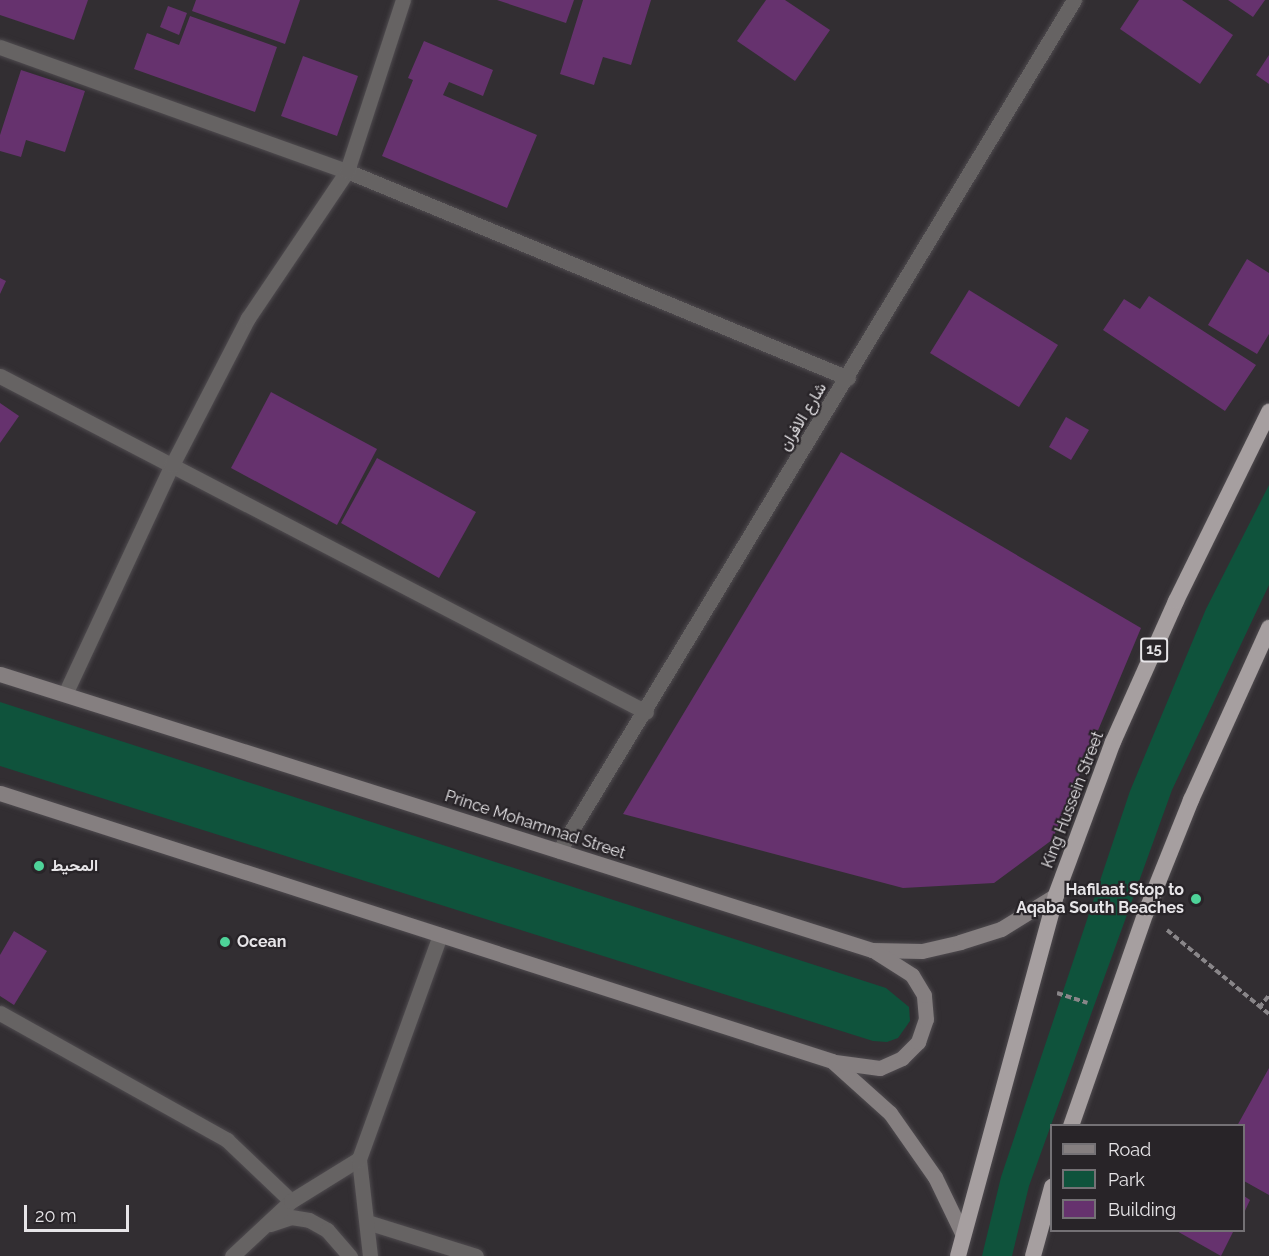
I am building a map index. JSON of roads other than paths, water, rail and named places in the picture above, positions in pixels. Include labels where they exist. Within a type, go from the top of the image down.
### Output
[{"type":"highway","name":"King Hussein Street","points":[[958,1256],[1056,895],[1118,731],[1181,590],[1269,412]]},
{"type":"highway","points":[[1071,1124],[1146,912],[1196,789],[1269,628]]},
{"type":"highway","points":[[1033,1256],[1050,1193]]},
{"type":"main road","name":"Prince Mohammad Street","points":[[0,674],[872,950],[922,951],[960,942],[1000,929],[1056,895]]},
{"type":"main road","points":[[0,793],[832,1061],[880,1068],[902,1058],[918,1042],[926,1019],[924,995],[912,975],[872,950]]},
{"type":"main road","points":[[832,1061],[890,1113],[935,1177],[963,1234]]},
{"type":"street","points":[[65,694],[172,465],[248,318],[347,171],[403,0]]},
{"type":"street","name":"شارع الافران","points":[[559,851],[646,712],[1074,0]]},
{"type":"street","points":[[0,47],[347,171],[848,378]]},
{"type":"street","points":[[0,376],[646,712]]},
{"type":"street","points":[[370,1256],[359,1159],[440,935]]},
{"type":"street","points":[[0,1013],[227,1140],[291,1201]]},
{"type":"street","points":[[232,1256],[291,1201],[359,1159]]},
{"type":"street","points":[[255,1233],[291,1217],[309,1220],[327,1230],[350,1256]]},
{"type":"street","points":[[367,1222],[476,1256]]},
{"type":"place","name":"المحيط","points":[[39,866]]},
{"type":"place","name":"Hafilaat Stop to Aqaba South Beaches","points":[[1196,899]]},
{"type":"place","name":"Ocean","points":[[225,942]]}]
